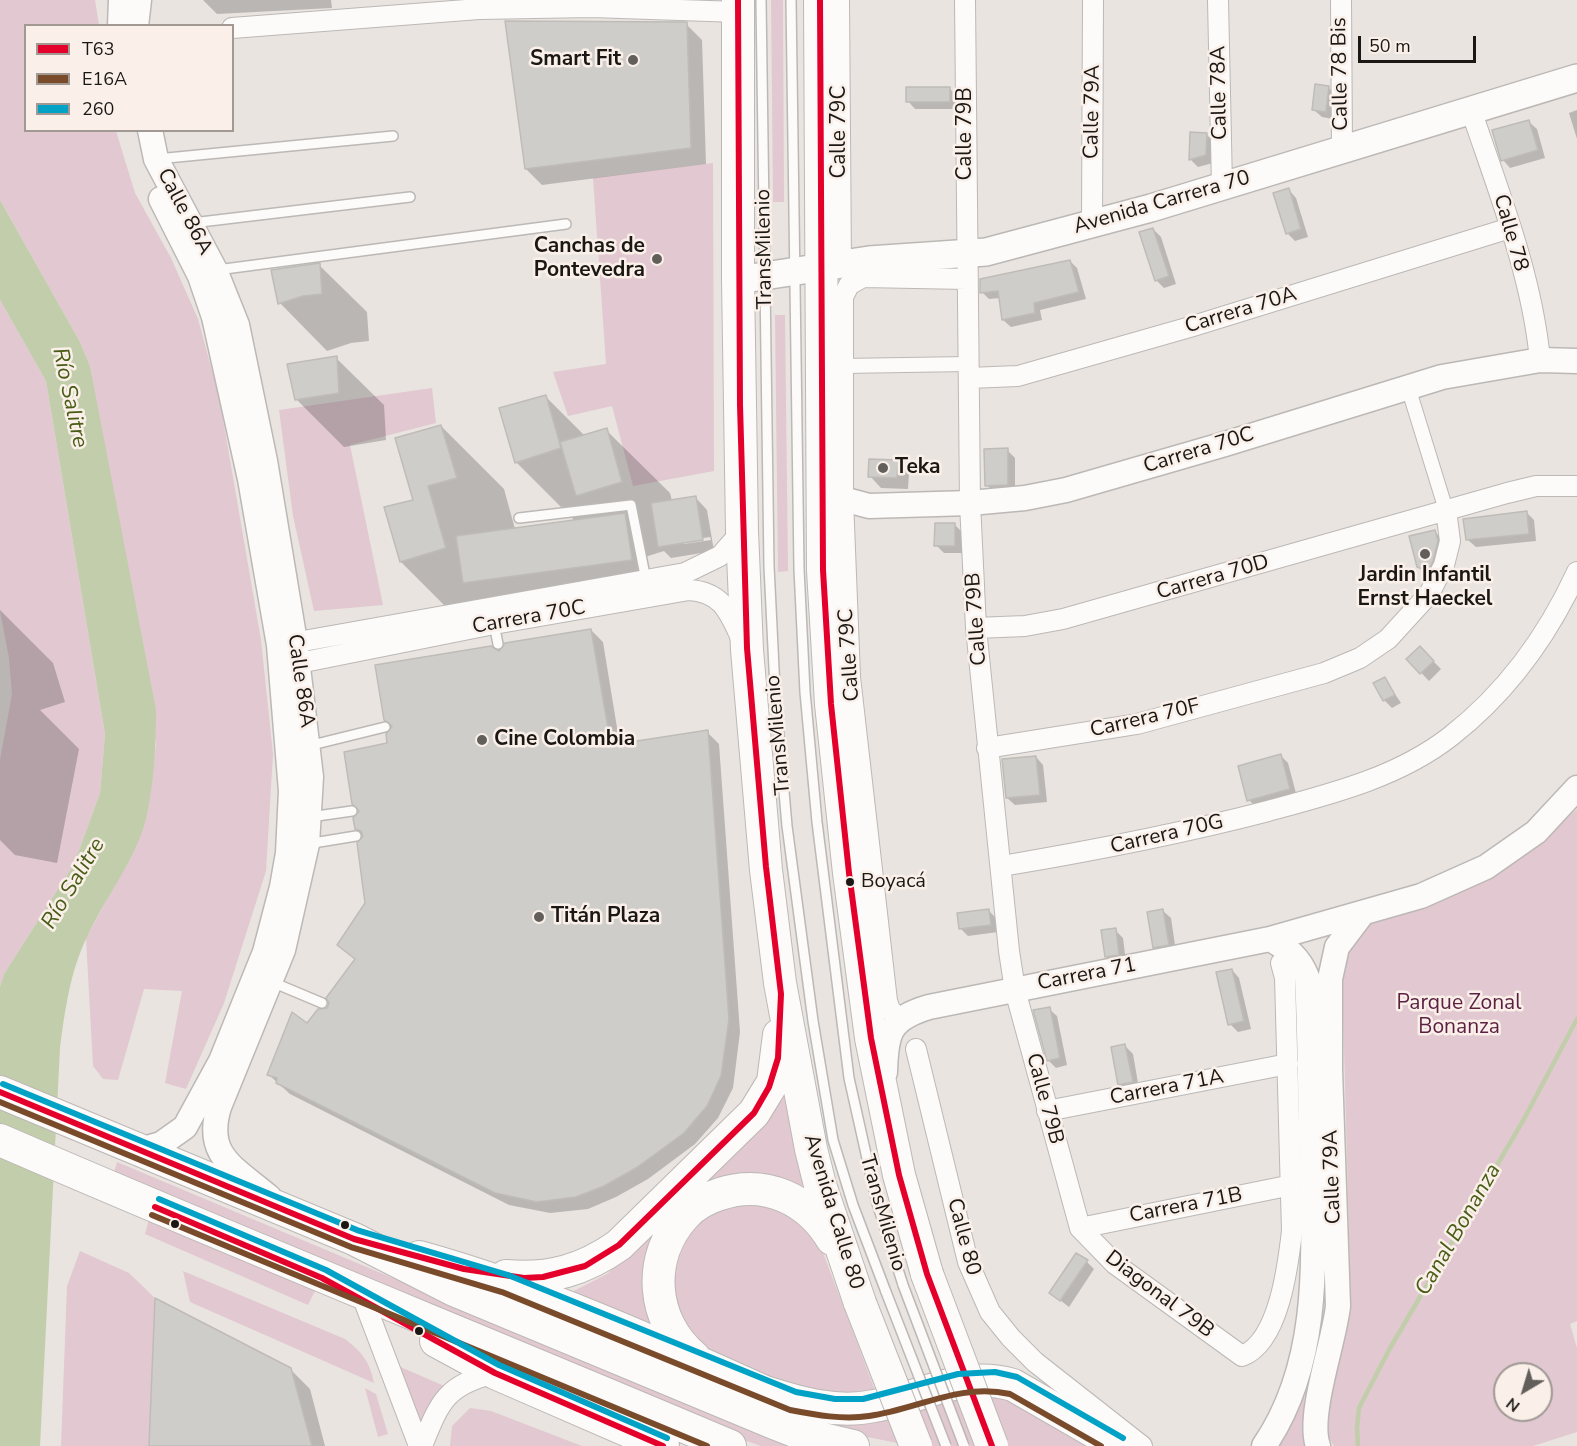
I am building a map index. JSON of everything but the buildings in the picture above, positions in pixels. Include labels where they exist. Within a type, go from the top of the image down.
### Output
[{"type":"highway","points":[[820,0],[833,490],[823,570],[831,704],[849,873],[872,1038],[899,1175],[915,1280],[992,1446]]},
{"type":"highway","name":"Avenida Calle 80","points":[[746,4],[752,278],[742,531],[747,650],[766,870],[780,983],[811,1149],[846,1263],[874,1297],[916,1446]]},
{"type":"highway","points":[[464,1269],[524,1278],[568,1272],[600,1258],[632,1234],[754,1113],[765,1099],[777,1066],[780,983]]},
{"type":"highway","points":[[0,1092],[354,1239],[454,1290],[774,1423],[802,1434],[853,1446]]},
{"type":"highway","points":[[0,1140],[322,1278],[503,1349],[730,1446]]},
{"type":"highway","points":[[702,1363],[681,1346],[673,1335],[659,1301],[657,1287],[662,1255],[672,1233],[685,1214],[706,1198],[735,1189],[763,1188],[792,1199],[812,1213],[846,1263]]},
{"type":"highway","points":[[354,1239],[464,1269],[541,1297],[702,1363],[765,1392],[793,1401],[832,1408],[874,1407],[967,1380],[1001,1381],[1014,1385],[1110,1440]]},
{"type":"highway","points":[[322,1278],[495,1373],[663,1446]]},
{"type":"main road","name":"Avenida Carrera 70","points":[[752,278],[827,272],[869,260],[967,267],[1007,248],[1577,78]]},
{"type":"street","points":[[120,24],[121,0]]},
{"type":"street","points":[[136,24],[139,0]]},
{"type":"street","name":"Calle 79C","points":[[839,0],[827,272],[843,297],[842,366],[833,490],[858,760],[886,1001],[900,1019]]},
{"type":"street","name":"Calle 79B","points":[[965,0],[970,504],[976,628],[987,748],[1015,990],[1080,1228]]},
{"type":"street","name":"Calle 79A","points":[[1092,224],[1093,0]]},
{"type":"street","name":"Calle 78A","points":[[1218,0],[1221,186]]},
{"type":"street","name":"Calle 78 Bis","points":[[1341,0],[1342,148]]},
{"type":"street","points":[[234,28],[479,9],[746,4]]},
{"type":"street","name":"Calle 78","points":[[1471,110],[1510,228],[1537,329],[1540,360]]},
{"type":"street","name":"Calle 86A","points":[[134,132],[141,162],[200,276],[214,317],[308,746],[310,817],[265,952],[220,1061],[185,1126],[161,1144],[140,1150]]},
{"type":"street","name":"Calle 86A","points":[[150,132],[156,159],[215,270],[237,325],[265,461],[288,654],[291,791],[298,849],[283,950],[272,982],[219,1107],[213,1132],[220,1153],[283,1209]]},
{"type":"street","name":"Carrera 70A","points":[[842,366],[968,371],[1018,376],[1190,327],[1510,228]]},
{"type":"street","name":"Carrera 70C","points":[[833,490],[869,506],[970,504],[1066,490],[1408,387],[1484,368],[1540,360],[1577,361]]},
{"type":"street","points":[[1408,387],[1446,510]]},
{"type":"street","name":"Carrera 70D","points":[[976,628],[1025,626],[1063,619],[1536,486],[1577,486]]},
{"type":"street","name":"Carrera 70F","points":[[987,748],[1137,724],[1300,680],[1351,662],[1388,639],[1429,594],[1444,565],[1450,541],[1446,510]]},
{"type":"street","name":"Carrera 70C","points":[[288,654],[685,573],[707,564],[732,545],[742,531]]},
{"type":"street","name":"Carrera 70G","points":[[1002,866],[1170,836],[1330,795],[1398,769],[1451,737],[1501,691],[1554,618],[1577,572]]},
{"type":"street","name":"Carrera 70C","points":[[288,654],[494,624],[689,590],[710,592],[724,606],[747,650]]},
{"type":"street","name":"Carrera 71","points":[[900,1019],[929,1007],[1270,939],[1421,896],[1486,867],[1536,832],[1577,788]]},
{"type":"street","name":"Calle 79A","points":[[1318,1446],[1314,1434],[1316,1413],[1335,1335],[1338,1306],[1330,1070],[1330,979],[1337,946],[1362,914]]},
{"type":"street","name":"Calle 79A","points":[[1264,1446],[1284,1412],[1298,1375],[1314,1280],[1307,977],[1301,962],[1290,950],[1270,939]]},
{"type":"street","name":"Calle 79A","points":[[1242,1356],[1253,1352],[1264,1337],[1281,1295],[1288,1268],[1292,1231],[1285,978],[1281,963]]},
{"type":"street","points":[[884,1104],[888,1035],[900,1019]]},
{"type":"street","name":"Calle 80","points":[[916,1049],[968,1262],[977,1288],[990,1312],[1011,1338],[1071,1390]]},
{"type":"street","name":"Carrera 71A","points":[[1047,1111],[1288,1064]]},
{"type":"street","name":"Carrera 71B","points":[[1080,1228],[1292,1185]]},
{"type":"street","name":"Diagonal 79B","points":[[1080,1228],[1115,1264],[1242,1356]]},
{"type":"street","points":[[364,1301],[421,1446]]},
{"type":"street","points":[[421,1446],[437,1411],[448,1395],[463,1383],[495,1373]]},
{"type":"street","points":[[1071,1390],[1110,1440]]},
{"type":"street","points":[[1071,1390],[1142,1446]]},
{"type":"lane","name":"TransMilenio","points":[[791,0],[827,272],[799,569],[805,692],[817,822],[849,1078],[877,1203],[915,1280],[964,1446]]},
{"type":"lane","points":[[156,159],[393,136]]},
{"type":"lane","points":[[191,223],[410,197]]},
{"type":"lane","points":[[215,270],[566,224]]},
{"type":"lane","name":"TransMilenio","points":[[752,278],[775,689],[787,826],[813,1021],[833,1140],[853,1205],[874,1297],[946,1446]]},
{"type":"lane","points":[[519,518],[631,505],[646,580]]},
{"type":"lane","points":[[494,624],[498,644]]},
{"type":"lane","points":[[308,746],[385,728]]},
{"type":"lane","points":[[310,817],[352,811]]},
{"type":"lane","points":[[298,849],[356,836]]},
{"type":"lane","points":[[272,982],[322,1003]]},
{"type":"green space","points":[[0,0],[95,0],[99,24],[24,24],[24,132],[116,132],[135,193],[171,258],[198,319],[219,396],[261,640],[273,754],[266,871],[224,1003],[186,1089],[165,1083],[182,991],[144,989],[118,1080],[103,1079],[93,1066],[86,938],[127,863],[145,820],[156,744],[90,366],[80,342],[0,200]]},
{"type":"green space","points":[[771,0],[783,0],[784,202],[773,202]]},
{"type":"green space","points":[[713,163],[714,471],[633,486],[612,406],[568,416],[553,372],[606,364],[593,178]]},
{"type":"green space","points":[[0,300],[46,381],[105,734],[100,793],[74,864],[4,974],[0,987],[0,760],[12,694],[9,658],[0,611]]},
{"type":"green space","points":[[775,315],[785,315],[788,571],[778,572]]},
{"type":"green space","points":[[432,388],[436,423],[350,445],[383,605],[314,611],[293,516],[279,410]]},
{"type":"green space","name":"Parque Zonal Bonanza","points":[[1577,809],[1577,1321],[1570,1324],[1577,1348],[1577,1432],[1533,1446],[1334,1446],[1327,1434],[1329,1391],[1351,1310],[1342,973],[1347,942],[1362,925],[1538,845]]},
{"type":"green space","points":[[784,1097],[809,1198],[682,1207],[664,1338],[564,1296],[607,1274],[756,1131]]},
{"type":"green space","points":[[117,1162],[464,1308],[809,1446],[761,1446],[741,1439],[113,1176]]},
{"type":"green space","points":[[763,1195],[816,1234],[876,1393],[818,1398],[701,1352],[670,1303],[673,1243],[690,1221]]},
{"type":"green space","points":[[150,1215],[316,1289],[308,1305],[145,1234]]},
{"type":"green space","points":[[80,1251],[129,1273],[155,1298],[149,1446],[61,1446],[67,1286]]},
{"type":"green space","points":[[183,1271],[345,1339],[364,1358],[374,1383],[190,1302]]},
{"type":"green space","points":[[396,1365],[449,1388],[422,1435]]},
{"type":"green space","points":[[365,1388],[376,1394],[388,1434],[378,1437]]},
{"type":"green space","points":[[1305,1388],[1303,1422],[1305,1446],[1275,1446]]},
{"type":"green space","points":[[956,1396],[1004,1396],[1089,1446],[913,1446],[816,1427],[818,1418]]},
{"type":"green space","points":[[470,1408],[491,1411],[582,1446],[450,1446],[452,1426]]},
{"type":"water","name":"Río Salitre","points":[[0,200],[80,342],[90,366],[156,710],[154,765],[146,819],[135,850],[94,922],[81,950],[72,977],[64,1020],[60,1048],[40,1446],[0,1446],[0,987],[4,974],[74,864],[100,793],[105,734],[46,381],[0,300]]},
{"type":"waterway","name":"Canal Bonanza","points":[[1358,1446],[1359,1408],[1389,1350],[1524,1119],[1577,1019]]},
{"type":"transit line","name":"T63","points":[[0,1092],[354,1239],[464,1269],[524,1278],[543,1277],[585,1266],[619,1245],[754,1113],[769,1087],[778,1058],[781,994],[766,867],[747,648],[740,405],[738,0]]},
{"type":"transit line","name":"T63","points":[[820,0],[823,570],[831,704],[849,873],[871,1038],[899,1175],[927,1274],[992,1446]]},
{"type":"transit line","name":"260","points":[[3,1084],[357,1230],[508,1275],[796,1392],[835,1399],[863,1399],[958,1374],[995,1372],[1017,1377],[1123,1438]]},
{"type":"transit line","name":"E16A","points":[[0,1102],[351,1247],[502,1292],[790,1410],[830,1416],[859,1417],[887,1413],[956,1394],[973,1392],[1010,1394],[1101,1446]]},
{"type":"transit line","name":"260","points":[[159,1199],[326,1270],[499,1365],[667,1438]]},
{"type":"transit line","name":"T63","points":[[155,1207],[322,1278],[495,1373],[663,1446]]},
{"type":"transit line","name":"E16A","points":[[152,1215],[707,1446]]},
{"type":"place","name":"Smart Fit","points":[[633,60]]},
{"type":"place","name":"Canchas de Pontevedra","points":[[657,259]]},
{"type":"place","name":"Teka","points":[[883,468]]},
{"type":"place","name":"Jardin Infantil Ernst Haeckel","points":[[1425,554]]},
{"type":"place","name":"Cine Colombia","points":[[482,740]]},
{"type":"place","name":"Boyacá","points":[[850,882]]},
{"type":"place","name":"Titán Plaza","points":[[539,917]]}]
